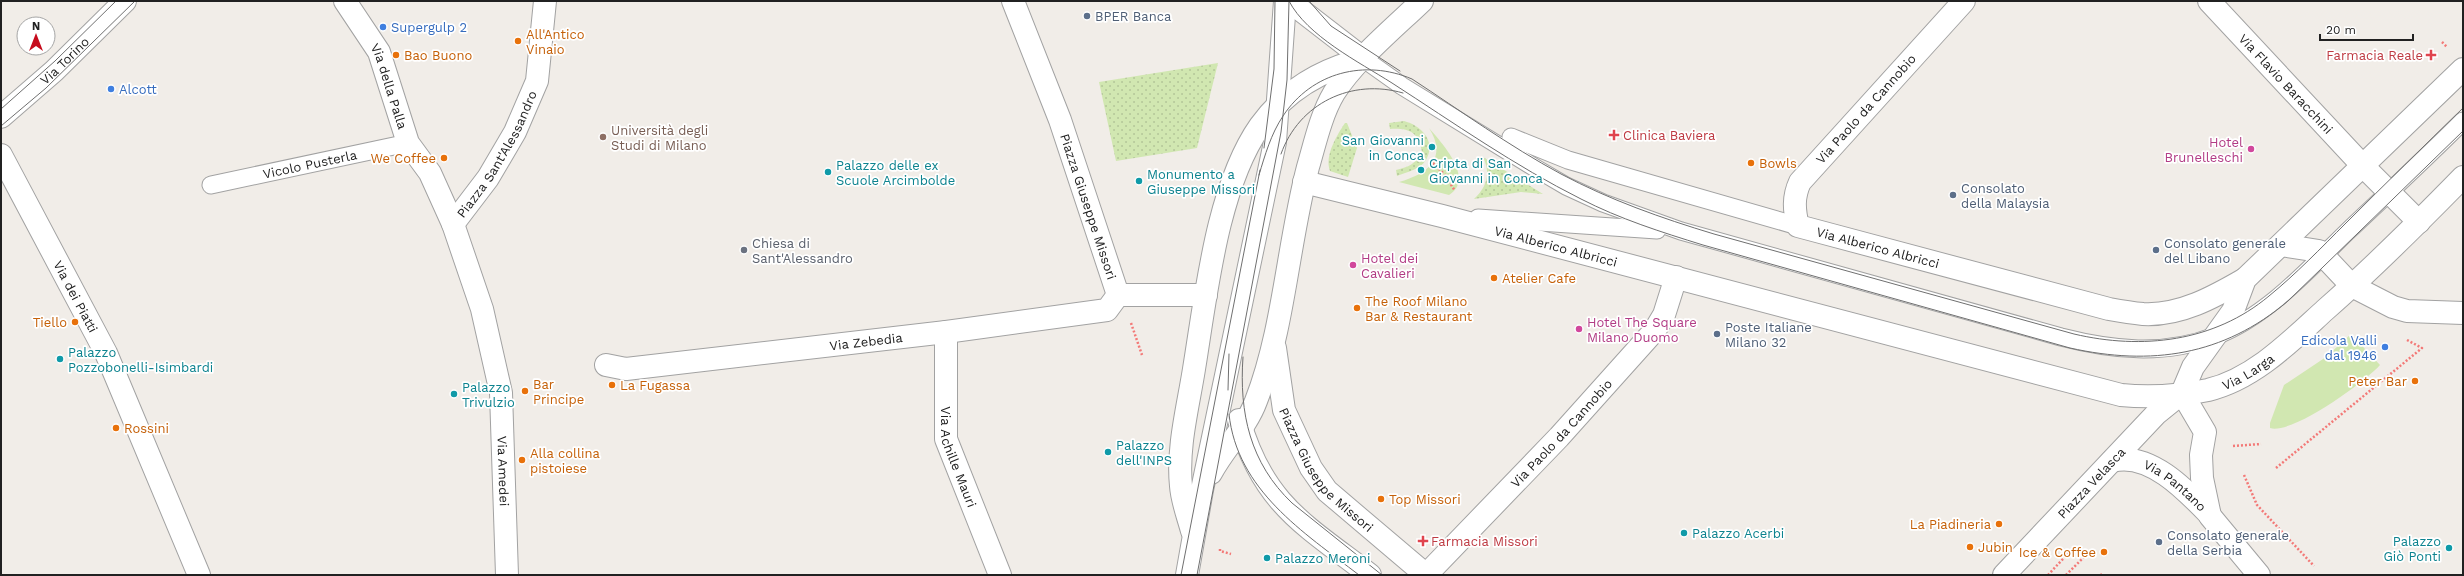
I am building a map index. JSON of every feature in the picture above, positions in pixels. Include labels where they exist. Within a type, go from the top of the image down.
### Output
[{"type":"street","name":"Via Torino","points":[[1,117],[54,71],[125,1]]},
{"type":"street","name":"Via della Palla","points":[[345,1],[379,52],[408,143],[430,173]]},
{"type":"street","name":"Piazza Sant'Alessandro","points":[[453,224],[488,178],[516,132],[537,81],[545,1]]},
{"type":"street","name":"Piazza Giuseppe Missori","points":[[1013,1],[1060,120],[1118,295],[1206,295]]},
{"type":"street","name":"Piazza Giuseppe Missori","points":[[1187,575],[1202,490],[1275,142],[1280,102],[1285,1]]},
{"type":"street","points":[[1289,1],[1364,59]]},
{"type":"street","name":"Piazza Giuseppe Missori","points":[[1202,490],[1218,460],[1241,429],[1256,402],[1274,337],[1304,182],[1315,140],[1334,94],[1364,59],[1422,1]]},
{"type":"street","name":"Via Paolo da Cannobio","points":[[1798,226],[1795,204],[1796,192],[1800,182],[1964,1]]},
{"type":"street","name":"Via Flavio Baracchini","points":[[2209,1],[2363,166]]},
{"type":"street","points":[[1194,539],[1181,487],[1182,445],[1206,295],[1229,193],[1243,156],[1260,127],[1280,102],[1302,84],[1320,73],[1340,64],[1364,59]]},
{"type":"street","points":[[2182,393],[2193,367],[2233,311],[2245,279],[2463,69]]},
{"type":"street","name":"Via dei Piatti","points":[[1,155],[106,353],[199,575]]},
{"type":"street","points":[[2363,166],[2419,222]]},
{"type":"street","name":"Piazza Sant'Alessandro","points":[[430,173],[453,224],[482,309],[496,368]]},
{"type":"street","name":"Via Larga","points":[[2182,393],[2209,390],[2257,367],[2278,352],[2352,286],[2463,178]]},
{"type":"street","name":"Via Alberico Albricci","points":[[1304,182],[1442,216],[1676,277],[2121,395],[2152,398],[2182,393]]},
{"type":"street","name":"Via Alberico Albricci","points":[[1798,226],[2109,309],[2144,314],[2167,312],[2206,301],[2245,279]]},
{"type":"street","points":[[2281,245],[2319,251],[2352,286],[2383,303],[2407,311],[2463,312]]},
{"type":"street","name":"Via Paolo da Cannobio","points":[[1426,575],[1559,437],[1655,330],[1664,315],[1676,277]]},
{"type":"street","name":"Via Zebedia","points":[[606,365],[626,369],[946,332],[1107,310],[1118,295]]},
{"type":"street","name":"Via Achille Mauri","points":[[946,332],[946,439],[1000,575]]},
{"type":"street","name":"Piazza Giuseppe Missori","points":[[1274,337],[1284,410],[1311,468],[1327,491],[1426,575]]},
{"type":"street","name":"Piazza Giuseppe Missori","points":[[1233,344],[1234,405],[1241,429],[1254,462],[1270,490],[1283,506],[1297,519],[1370,575]]},
{"type":"street","name":"Via Amedei","points":[[496,368],[501,393],[507,575]]},
{"type":"street","name":"Piazza Velasca","points":[[2004,575],[2156,414],[2182,393]]},
{"type":"street","name":"Via Pantano","points":[[2182,393],[2205,432],[2201,455],[2202,478],[2210,516]]},
{"type":"street","name":"Via Pantano","points":[[2112,461],[2131,459],[2159,471],[2191,495],[2259,575]]},
{"type":"lane","name":"Via Alberico Albricci","points":[[1364,59],[1402,86],[1566,186],[1638,217],[1681,231],[2098,347],[2146,350],[2215,337]]},
{"type":"lane","points":[[2215,337],[2252,319],[2324,255],[2463,121]]},
{"type":"lane","name":"Via Alberico Albricci","points":[[1511,137],[1568,160],[1798,226]]},
{"type":"lane","name":"Vicolo Pusterla","points":[[211,185],[408,143]]},
{"type":"lane","name":"Via Alberico Albricci","points":[[1442,216],[1681,231]]},
{"type":"path","points":[[1433,163],[1445,175],[1457,195]]},
{"type":"path","points":[[1130,319],[1142,355]]},
{"type":"path","points":[[2276,468],[2422,348]]},
{"type":"path","points":[[2233,446],[2261,444]]},
{"type":"path","points":[[2244,476],[2257,506],[2314,566]]},
{"type":"path","points":[[1221,545],[1220,551],[1231,554]]},
{"type":"path","points":[[2048,575],[2074,547]]},
{"type":"path","points":[[2066,575],[2084,557]]},
{"type":"green space","points":[[1218,63],[1197,148],[1116,161],[1099,82]]},
{"type":"green space","points":[[1404,121],[1416,126],[1425,134],[1428,139],[1429,151],[1425,162],[1422,165],[1414,170],[1397,176],[1396,170],[1405,168],[1411,164],[1422,152],[1421,145],[1416,136],[1412,133],[1403,129],[1390,129],[1389,123]]},
{"type":"green space","points":[[1345,123],[1347,123],[1357,148],[1348,177],[1330,171],[1329,165],[1332,146]]},
{"type":"green space","points":[[1429,128],[1448,151],[1458,170],[1459,180],[1456,188],[1449,195],[1399,182],[1419,174],[1432,163],[1436,156],[1434,139]]},
{"type":"green space","points":[[1483,157],[1543,194],[1521,192],[1474,199],[1485,185],[1487,169]]},
{"type":"green space","points":[[2351,334],[2380,365],[2360,383],[2328,406],[2311,416],[2294,424],[2280,428],[2270,428],[2270,423],[2284,385],[2326,357]]},
{"type":"tram line","points":[[1,109],[55,61],[116,1]]},
{"type":"tram line","points":[[1,126],[46,88],[135,1]]},
{"type":"tram line","points":[[1264,148],[1274,69],[1275,1]]},
{"type":"tram line","points":[[1289,1],[1297,14],[1308,26],[1350,57],[1532,173],[1611,213],[1656,230],[1703,245],[2070,348],[2100,353],[2129,356],[2157,356],[2185,352],[2212,345],[2238,334],[2263,320],[2288,301],[2463,131]]},
{"type":"tram line","points":[[1197,575],[1281,132],[1287,80],[1289,1]]},
{"type":"tram line","points":[[1309,1],[1331,26],[1400,71]]},
{"type":"tram line","points":[[1259,175],[1275,130],[1283,116],[1295,101],[1309,89],[1324,80],[1358,70],[1376,70],[1394,73],[1412,79],[1504,140],[1561,174],[1598,192],[1655,215],[1714,234],[2074,334],[2100,339],[2151,341],[2176,338],[2225,324],[2248,311],[2269,296],[2308,261],[2463,108]]},
{"type":"tram line","points":[[1281,154],[1289,136],[1300,121],[1314,108],[1330,99],[1347,92],[1365,89],[1384,89],[1403,93]]},
{"type":"tram line","points":[[1181,575],[1260,170]]},
{"type":"tram line","points":[[1228,390],[1229,354]]},
{"type":"tram line","points":[[1243,357],[1242,378],[1246,417],[1250,436],[1266,471],[1278,488],[1292,503],[1382,575]]},
{"type":"tram line","points":[[1229,414],[1235,441],[1245,465],[1259,487],[1276,507],[1295,525],[1359,575]]},
{"type":"place","name":"BPER Banca","points":[[1087,16]]},
{"type":"place","name":"Supergulp 2","points":[[383,27]]},
{"type":"place","name":"All'Antico Vinaio","points":[[518,41]]},
{"type":"place","name":"Bao Buono","points":[[396,55]]},
{"type":"place","name":"Farmacia Reale","points":[[2431,55]]},
{"type":"place","name":"Alcott","points":[[111,89]]},
{"type":"place","name":"Clinica Baviera","points":[[1614,135]]},
{"type":"place","name":"Università degli Studi di Milano","points":[[603,137]]},
{"type":"place","name":"San Giovanni in Conca","points":[[1432,147]]},
{"type":"place","name":"Hotel Brunelleschi","points":[[2251,149]]},
{"type":"place","name":"We Coffee","points":[[444,158]]},
{"type":"place","name":"Bowls","points":[[1751,163]]},
{"type":"place","name":"Cripta di San Giovanni in Conca","points":[[1421,170]]},
{"type":"place","name":"Palazzo delle ex Scuole Arcimbolde","points":[[828,172]]},
{"type":"place","name":"Monumento a Giuseppe Missori","points":[[1139,181]]},
{"type":"place","name":"Consolato della Malaysia","points":[[1953,195]]},
{"type":"place","name":"Chiesa di Sant'Alessandro","points":[[744,250]]},
{"type":"place","name":"Consolato generale del Libano","points":[[2156,250]]},
{"type":"place","name":"Hotel dei Cavalieri","points":[[1353,265]]},
{"type":"place","name":"Atelier Cafe","points":[[1494,278]]},
{"type":"place","name":"The Roof Milano Bar & Restaurant","points":[[1357,308]]},
{"type":"place","name":"Tiello","points":[[75,322]]},
{"type":"place","name":"Hotel The Square Milano Duomo","points":[[1579,329]]},
{"type":"place","name":"Poste Italiane Milano 32","points":[[1717,334]]},
{"type":"place","name":"Edicola Valli dal 1946","points":[[2385,347]]},
{"type":"place","name":"Palazzo Pozzobonelli-Isimbardi","points":[[60,359]]},
{"type":"place","name":"Peter Bar","points":[[2415,381]]},
{"type":"place","name":"La Fugassa","points":[[612,385]]},
{"type":"place","name":"Bar Principe","points":[[525,391]]},
{"type":"place","name":"Palazzo Trivulzio","points":[[454,394]]},
{"type":"place","name":"Rossini","points":[[116,428]]},
{"type":"place","name":"Palazzo dell'INPS","points":[[1108,452]]},
{"type":"place","name":"Alla collina pistoiese","points":[[522,460]]},
{"type":"place","name":"Top Missori","points":[[1381,499]]},
{"type":"place","name":"La Piadineria","points":[[1999,524]]},
{"type":"place","name":"Palazzo Acerbi","points":[[1684,533]]},
{"type":"place","name":"Farmacia Missori","points":[[1423,541]]},
{"type":"place","name":"Consolato generale della Serbia","points":[[2159,542]]},
{"type":"place","name":"Jubin","points":[[1970,547]]},
{"type":"place","name":"Palazzo Giò Ponti","points":[[2449,548]]},
{"type":"place","name":"Ice & Coffee","points":[[2104,552]]},
{"type":"place","name":"Palazzo Meroni","points":[[1267,558]]}]
